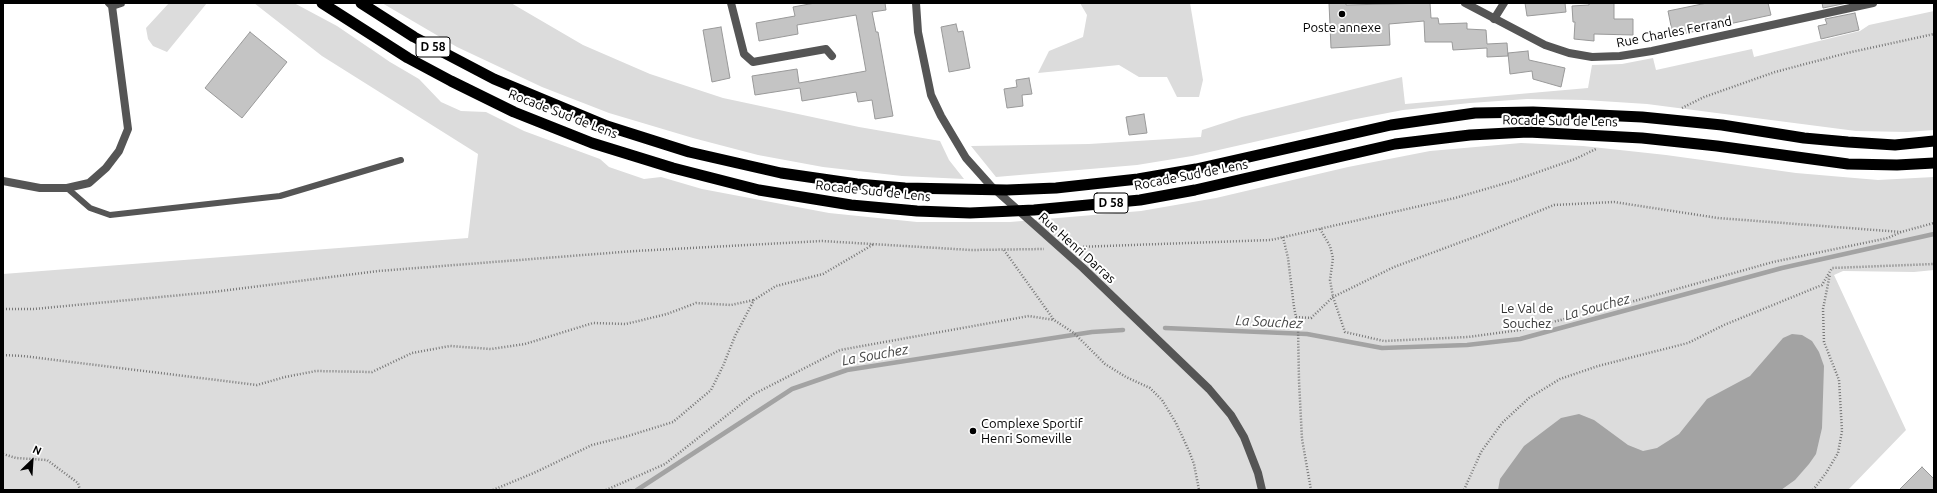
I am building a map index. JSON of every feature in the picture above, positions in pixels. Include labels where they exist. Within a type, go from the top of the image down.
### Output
[{"type":"highway","name":"Rocade Sud de Lens","points":[[322,3],[408,58],[452,81],[514,112],[592,143],[673,168],[759,190],[851,205],[917,211],[970,212],[1034,210],[1140,200],[1195,190],[1395,144],[1470,135],[1528,132],[1642,138],[1717,146],[1848,164],[1897,165],[1934,163]]},
{"type":"highway","name":"Rocade Sud de Lens","points":[[361,3],[414,37],[494,79],[607,126],[690,152],[781,173],[857,184],[898,188],[1007,190],[1056,188],[1138,179],[1196,169],[1391,126],[1475,113],[1533,112],[1642,117],[1722,125],[1804,138],[1896,145],[1934,141]]},
{"type":"street","points":[[3,181],[40,188],[67,188],[89,183],[106,168],[120,151],[128,129],[110,5],[121,3]]},
{"type":"street","points":[[731,3],[744,54],[753,62],[826,49],[832,56]]},
{"type":"street","name":"Rue Henri Darras","points":[[916,3],[918,32],[931,95],[952,137],[977,172],[1062,249],[1209,390],[1231,415],[1244,438],[1258,473],[1262,490]]},
{"type":"street","name":"Rue Charles Ferrand","points":[[1465,3],[1532,40],[1568,53],[1592,56],[1620,56],[1872,3]]},
{"type":"street","points":[[1494,19],[1504,3]]},
{"type":"lane","points":[[67,188],[90,208],[110,215],[280,196],[401,160]]},
{"type":"path","points":[[1704,97],[1775,72],[1847,53],[1934,34]]},
{"type":"path","points":[[3,309],[34,309],[213,292],[378,270],[635,251],[822,241],[971,250],[1004,250],[1271,240],[1455,198],[1513,182],[1575,159]]},
{"type":"path","points":[[1296,317],[1311,318],[1333,297],[1394,267],[1480,235],[1554,205],[1614,202],[1718,218],[1901,232]]},
{"type":"path","points":[[1320,228],[1330,246],[1333,258],[1330,280],[1333,297],[1345,332],[1384,341],[1468,337],[1520,330],[1592,313],[1773,262],[1888,238],[1901,232],[1934,224]]},
{"type":"path","points":[[1284,237],[1298,327],[1302,439],[1311,490]]},
{"type":"path","points":[[3,355],[23,356],[257,385],[285,377],[316,371],[372,372],[412,353],[450,346],[491,349],[525,344],[593,322],[626,324],[667,314],[696,303],[731,305],[754,300],[776,286],[823,274],[874,244]]},
{"type":"path","points":[[1004,250],[1054,320]]},
{"type":"path","points":[[1832,268],[1934,264]]},
{"type":"path","points":[[1464,490],[1473,467],[1490,437],[1515,410],[1544,388],[1576,372],[1688,343],[1724,325],[1822,285],[1832,268]]},
{"type":"path","points":[[1813,490],[1826,473],[1838,453],[1842,431],[1839,380],[1824,342],[1823,309],[1827,284],[1832,268]]},
{"type":"path","points":[[493,490],[536,472],[592,445],[673,422],[711,390],[723,366],[735,336],[754,300]]},
{"type":"path","points":[[606,490],[664,464],[754,394],[840,350],[1029,316],[1054,320],[1068,328],[1112,370],[1144,384],[1162,400],[1183,437],[1194,464],[1199,490]]},
{"type":"path","points":[[3,454],[16,458],[47,460],[78,483],[80,490]]},
{"type":"green space","points":[[169,3],[207,3],[167,52],[153,46],[148,39],[146,28]]},
{"type":"green space","name":"Le Val de Souchez","points":[[254,3],[294,3],[337,26],[390,62],[419,79],[441,102],[461,111],[486,112],[524,131],[600,159],[609,167],[644,179],[661,177],[702,189],[829,213],[917,222],[1010,222],[1141,211],[1216,198],[1348,167],[1430,151],[1521,143],[1583,146],[1666,155],[1796,173],[1878,180],[1934,177],[1934,270],[1914,272],[1843,271],[1834,275],[1906,430],[1848,490],[3,490],[3,274],[468,238],[478,154],[322,56]]},
{"type":"green space","points":[[382,3],[511,3],[583,45],[650,74],[723,98],[859,127],[940,141],[949,160],[964,179],[902,176],[823,167],[758,155],[693,138],[609,113],[542,87],[457,47]]},
{"type":"green space","points":[[1080,3],[1190,3],[1203,80],[1199,97],[1177,97],[1167,77],[1139,77],[1119,65],[1038,73],[1049,51],[1083,37],[1087,15]]},
{"type":"green space","points":[[1934,11],[1934,130],[1907,132],[1856,131],[1647,104],[1585,100],[1527,99],[1403,110],[1351,120],[1192,156],[1137,165],[996,177],[971,146],[1089,144],[1201,137],[1202,130],[1242,117],[1402,77],[1405,104],[1588,88],[1592,65],[1622,64],[1653,58],[1656,70],[1752,49],[1754,57],[1860,31],[1869,25]]},
{"type":"shaded area","points":[[1792,334],[1802,335],[1812,341],[1819,352],[1824,366],[1822,428],[1816,454],[1795,480],[1781,490],[1498,490],[1500,479],[1524,446],[1561,418],[1579,414],[1594,420],[1628,445],[1643,451],[1657,448],[1679,434],[1707,399],[1750,376],[1783,338]]},
{"type":"building","points":[[815,3],[885,3],[886,10],[872,12],[876,32],[878,32],[893,116],[875,119],[872,100],[858,102],[856,92],[802,101],[800,88],[755,95],[752,76],[797,69],[799,83],[866,71],[856,15],[797,25],[798,34],[759,41],[756,23],[795,16],[793,7]]},
{"type":"building","points":[[1329,3],[1346,3],[1346,5],[1430,3],[1431,18],[1438,18],[1439,24],[1467,23],[1467,29],[1486,30],[1487,44],[1507,43],[1508,56],[1487,57],[1487,48],[1453,50],[1452,42],[1425,42],[1424,21],[1389,24],[1390,45],[1331,48]]},
{"type":"building","points":[[1525,3],[1565,3],[1566,12],[1527,16]]},
{"type":"building","points":[[1589,3],[1614,3],[1614,19],[1633,19],[1633,35],[1594,34],[1594,41],[1574,39],[1575,22],[1573,22],[1572,6],[1589,5]]},
{"type":"building","points":[[1707,3],[1768,3],[1771,15],[1673,36],[1668,11]]},
{"type":"building","points":[[1822,3],[1847,3],[1823,8]]},
{"type":"building","points":[[1855,13],[1859,30],[1821,39],[1818,26],[1827,24],[1825,19]]},
{"type":"building","points":[[956,24],[958,32],[963,31],[970,68],[949,72],[941,27]]},
{"type":"building","points":[[721,27],[730,78],[712,82],[703,30]]},
{"type":"building","points":[[250,32],[287,62],[242,118],[205,88]]},
{"type":"building","points":[[1528,51],[1529,60],[1565,68],[1561,87],[1533,79],[1532,71],[1510,74],[1508,53]]},
{"type":"building","points":[[1029,78],[1032,94],[1022,95],[1023,106],[1007,108],[1004,89],[1017,87],[1016,80]]},
{"type":"building","points":[[1144,114],[1147,133],[1129,135],[1126,117]]},
{"type":"building","points":[[1922,467],[1934,479],[1934,490],[1899,490]]},
{"type":"waterway","name":"La Souchez","points":[[1165,328],[1307,334],[1382,348],[1467,345],[1520,339],[1782,268],[1934,234]]},
{"type":"waterway","name":"La Souchez","points":[[637,490],[792,389],[847,370],[1092,332],[1123,330]]},
{"type":"place","name":"Poste annexe","points":[[1342,14]]},
{"type":"place","name":"Complexe Sportif Henri Someville","points":[[973,431]]}]
